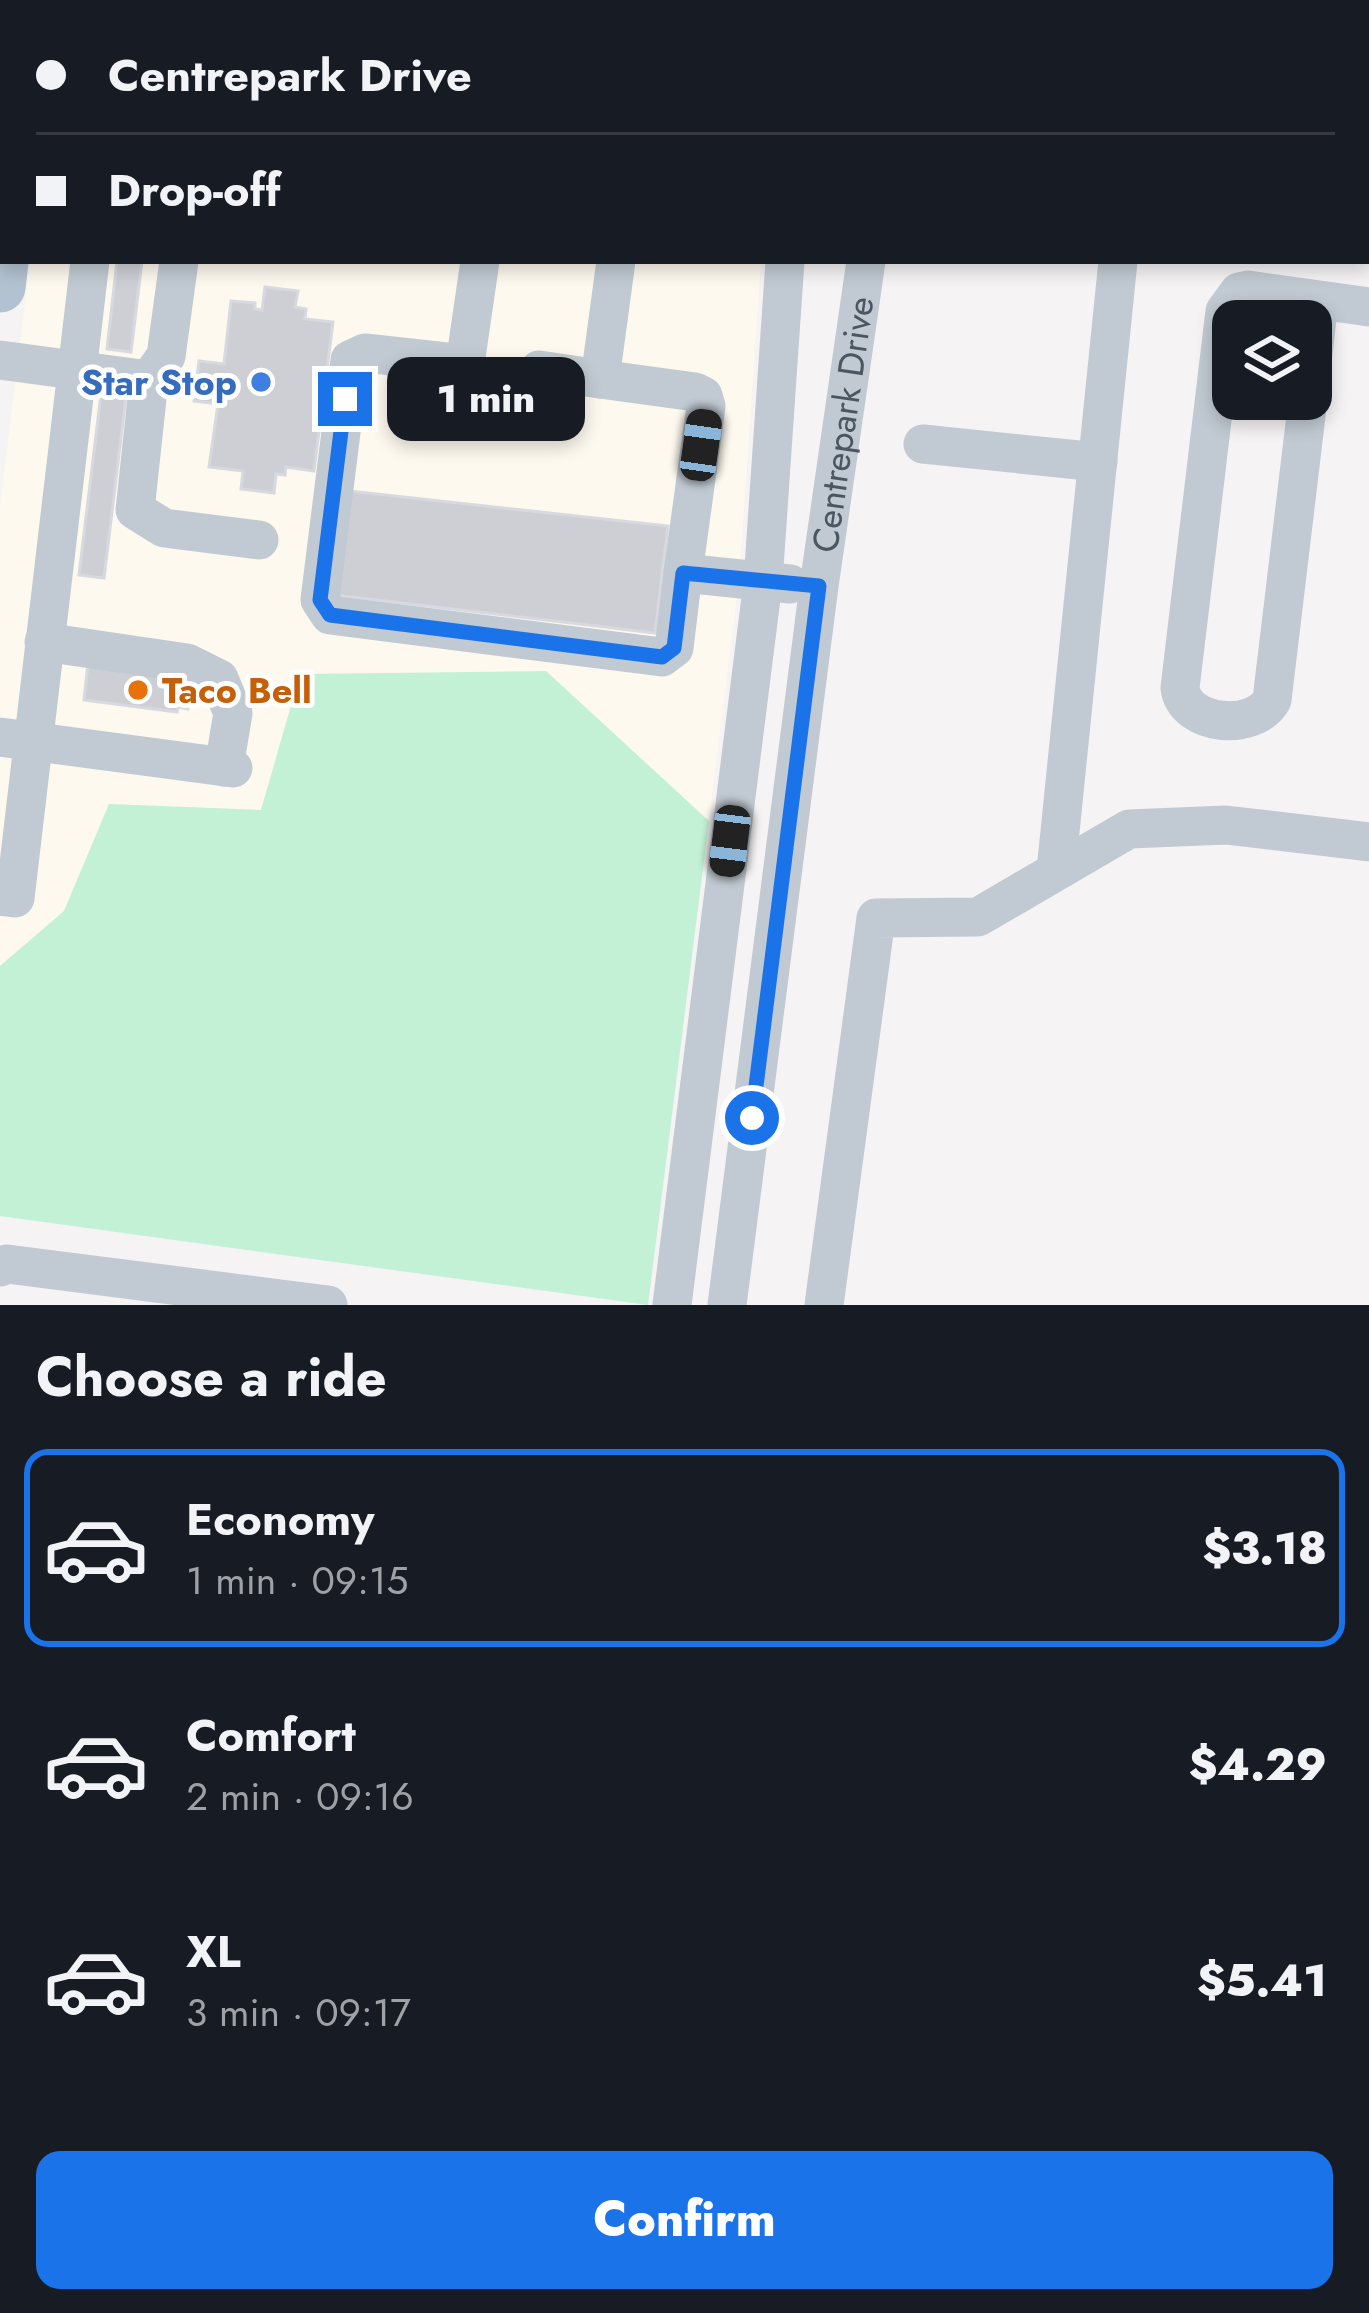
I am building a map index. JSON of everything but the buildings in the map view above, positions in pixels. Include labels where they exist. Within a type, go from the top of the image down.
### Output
[{"type":"street","points":[[0,896],[15,898],[16,740],[44,642],[90,264]]},
{"type":"street","points":[[179,264],[166,356],[149,380],[136,510],[164,528],[259,540]]},
{"type":"street","points":[[480,264],[465,364],[364,353],[350,360],[320,600],[330,615],[662,657],[674,648],[706,406],[703,396],[539,370]]},
{"type":"street","points":[[600,379],[616,264]]},
{"type":"street","name":"Centrepark Drive","points":[[672,1305],[763,582],[785,264]]},
{"type":"street","name":"Centrepark Drive","points":[[728,1305],[819,586],[866,264]]},
{"type":"street","points":[[1056,871],[1118,264]]},
{"type":"street","points":[[1233,300],[1248,290],[1313,300]]},
{"type":"street","points":[[1332,303],[1369,307]]},
{"type":"street","points":[[0,360],[149,380]]},
{"type":"street","points":[[1212,419],[1180,688],[1182,701],[1192,712],[1244,719],[1258,717],[1272,700],[1305,420]]},
{"type":"street","points":[[923,444],[1098,462]]},
{"type":"street","points":[[683,573],[819,586]]},
{"type":"street","points":[[16,740],[229,767],[232,712],[219,679],[187,664],[44,642]]},
{"type":"street","points":[[824,1305],[875,918],[977,917],[1129,830],[1226,825],[1369,842]]},
{"type":"street","points":[[714,970],[770,977]]},
{"type":"street","points":[[0,1267],[7,1264],[328,1305]]},
{"type":"shaded area","points":[[30,264],[761,264],[739,580],[709,821],[546,671],[261,810],[109,804],[64,911],[0,966],[0,506]]},
{"type":"green space","points":[[546,671],[709,821],[648,1305],[0,1216],[0,966],[64,911],[109,804],[261,810],[300,674]]},
{"type":"place","name":"Star Stop","points":[[261,382]]},
{"type":"place","name":"Taco Bell","points":[[138,690]]},
{"type":"route","points":[[345,399],[320,600],[330,615],[662,657],[674,648],[683,573],[819,586],[752,1118]]}]
